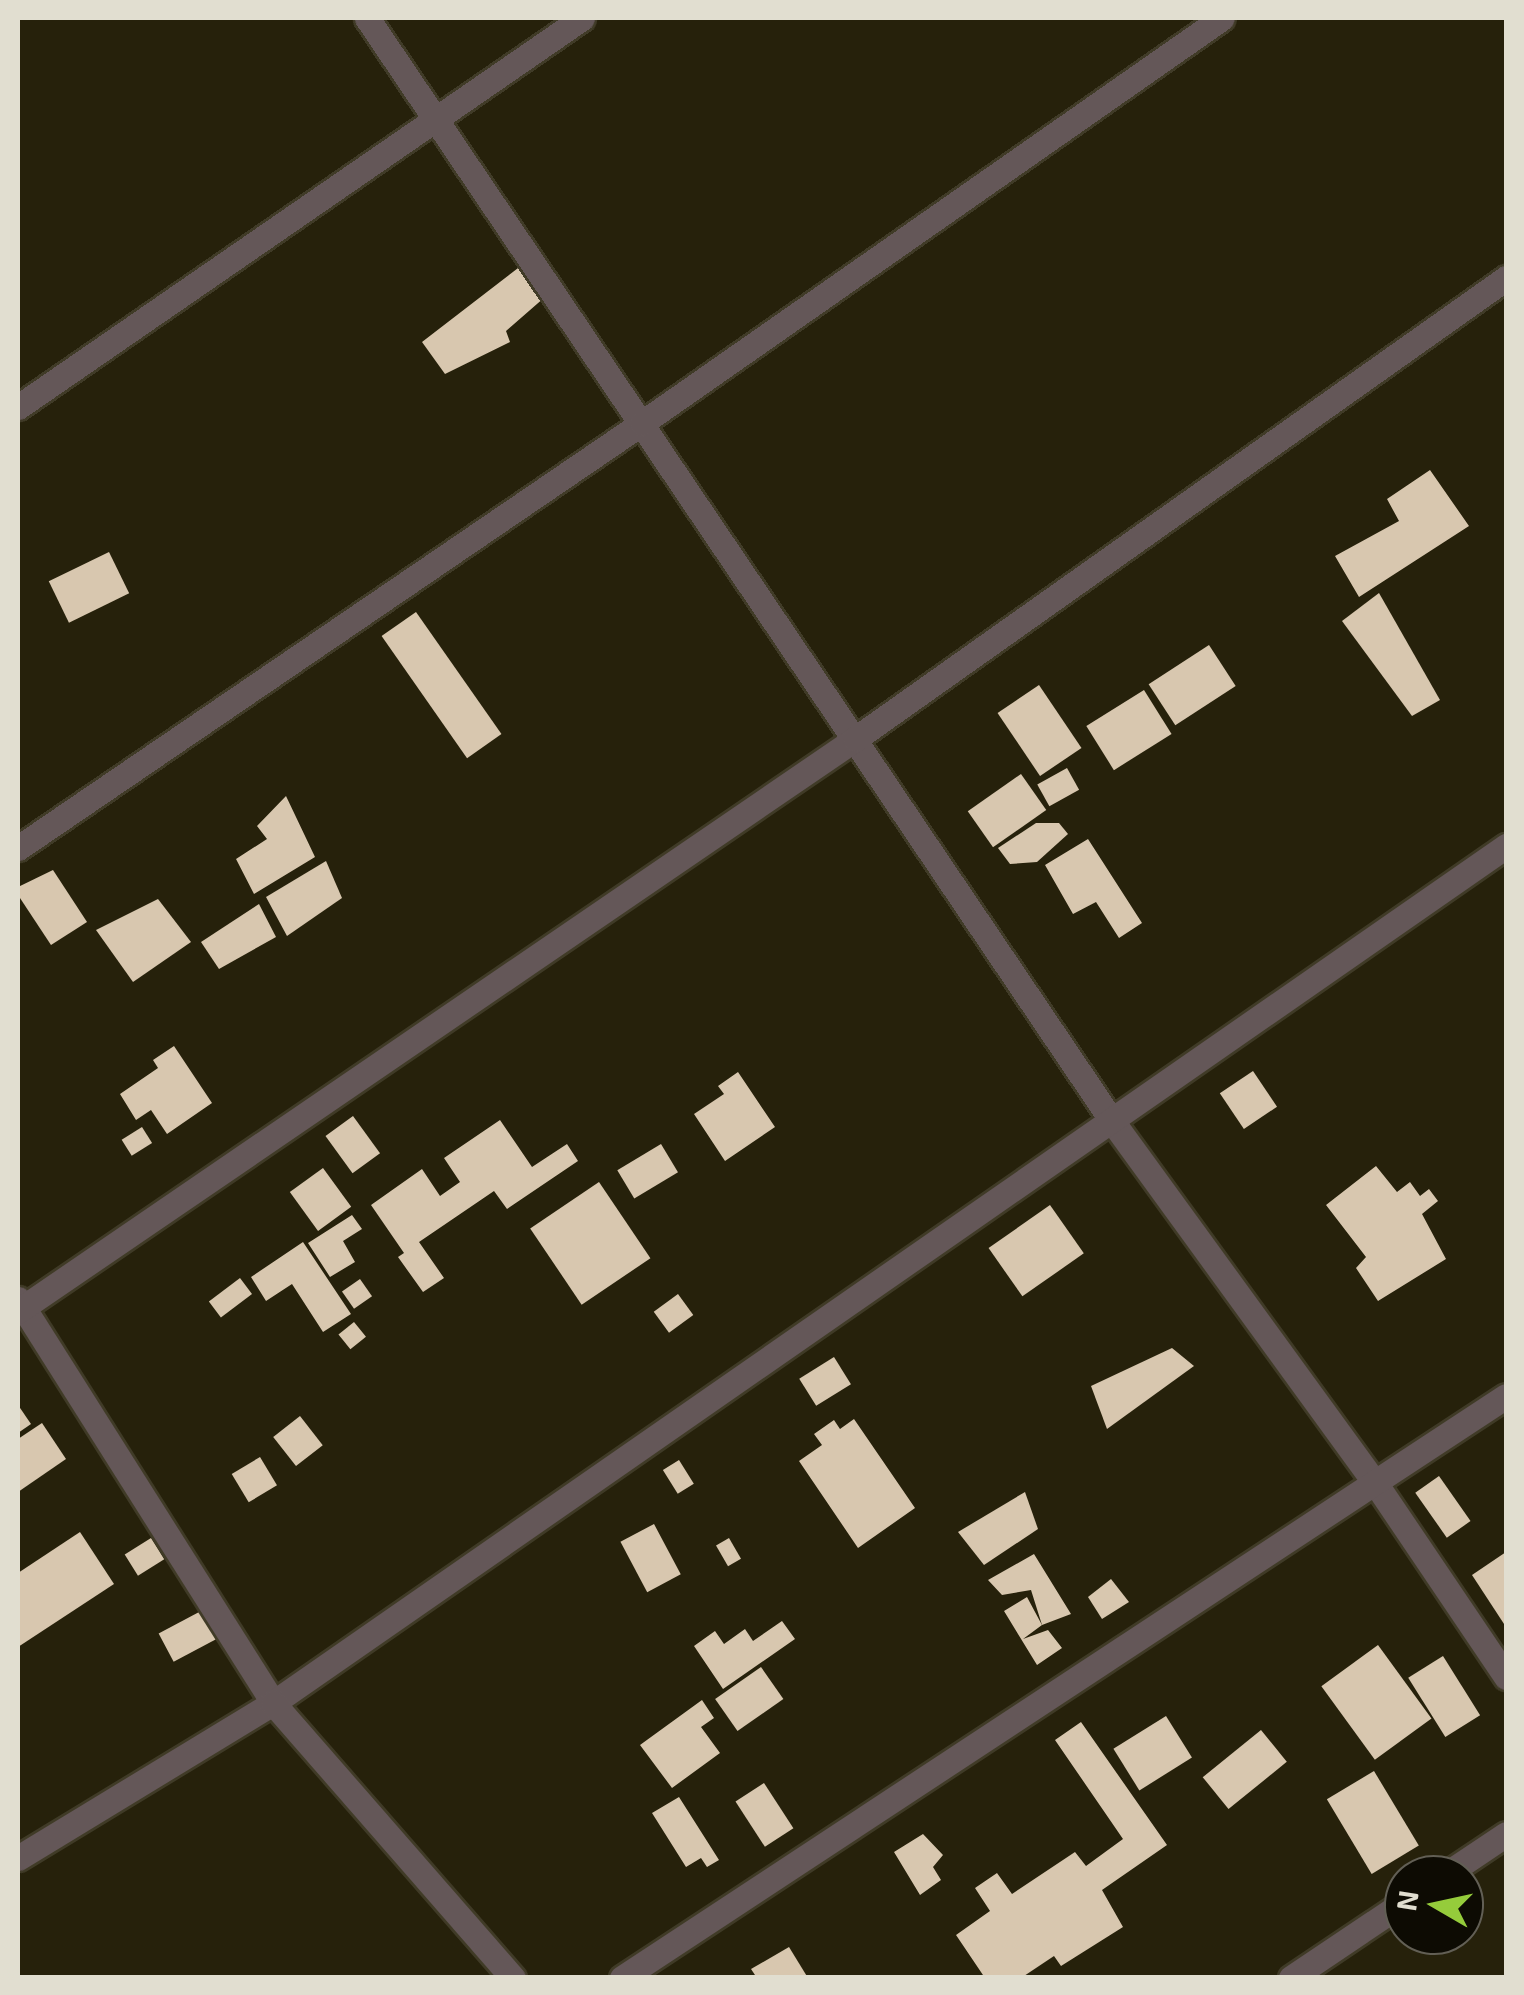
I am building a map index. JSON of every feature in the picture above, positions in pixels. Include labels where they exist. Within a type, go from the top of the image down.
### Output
[{"type":"street","points":[[367,18],[1112,1121],[1376,1484],[1506,1678]]},
{"type":"street","points":[[18,407],[582,18]]},
{"type":"street","points":[[18,848],[642,423],[1222,18]]},
{"type":"street","points":[[514,1978],[273,1704],[19,1306],[854,739],[1506,278]]},
{"type":"street","points":[[18,1858],[273,1704],[1506,846]]},
{"type":"street","points":[[622,1978],[1506,1396]]},
{"type":"street","points":[[1475,1855],[1506,1834]]},
{"type":"street","points":[[1291,1978],[1384,1915]]},
{"type":"building","points":[[522,265],[545,297],[506,331],[510,342],[445,374],[422,342]]},
{"type":"building","points":[[1430,470],[1469,526],[1359,597],[1335,556],[1399,521],[1387,499]]},
{"type":"building","points":[[109,552],[129,593],[69,623],[49,581]]},
{"type":"building","points":[[1379,593],[1440,700],[1412,716],[1342,621]]},
{"type":"building","points":[[416,612],[501,734],[467,758],[382,636]]},
{"type":"building","points":[[1209,645],[1236,686],[1175,725],[1149,684]]},
{"type":"building","points":[[1039,685],[1081,748],[1040,776],[998,713]]},
{"type":"building","points":[[1144,690],[1172,734],[1114,770],[1086,726]]},
{"type":"building","points":[[1067,768],[1079,790],[1049,806],[1037,784]]},
{"type":"building","points":[[1021,774],[1046,810],[993,847],[968,811]]},
{"type":"building","points":[[286,796],[315,857],[254,894],[236,859],[267,839],[257,826]]},
{"type":"building","points":[[1036,823],[1059,823],[1068,834],[1037,862],[1010,864],[998,848]]},
{"type":"building","points":[[1088,839],[1142,923],[1119,938],[1096,902],[1073,914],[1045,865]]},
{"type":"building","points":[[326,861],[342,898],[287,936],[266,897]]},
{"type":"building","points":[[53,870],[87,922],[51,945],[18,895],[18,887]]},
{"type":"building","points":[[158,899],[191,942],[133,982],[96,930]]},
{"type":"building","points":[[259,904],[276,937],[219,969],[201,942]]},
{"type":"building","points":[[174,1046],[212,1103],[167,1134],[151,1110],[136,1120],[120,1094],[158,1068],[153,1060]]},
{"type":"building","points":[[1253,1071],[1277,1107],[1244,1129],[1220,1093]]},
{"type":"building","points":[[738,1072],[775,1127],[725,1161],[694,1114],[724,1094],[718,1086]]},
{"type":"building","points":[[353,1116],[380,1153],[353,1173],[325,1136]]},
{"type":"building","points":[[500,1120],[532,1167],[567,1144],[578,1161],[507,1209],[494,1191],[419,1242],[444,1278],[423,1292],[398,1257],[404,1253],[371,1205],[422,1169],[440,1196],[460,1182],[444,1158]]},
{"type":"building","points":[[142,1127],[152,1143],[132,1156],[122,1140]]},
{"type":"building","points":[[661,1144],[678,1172],[634,1199],[617,1170]]},
{"type":"building","points":[[1376,1166],[1397,1192],[1410,1182],[1420,1196],[1429,1189],[1438,1201],[1422,1214],[1446,1259],[1378,1301],[1356,1268],[1366,1257],[1326,1205]]},
{"type":"building","points":[[323,1168],[351,1207],[318,1231],[290,1192]]},
{"type":"building","points":[[599,1182],[650,1258],[582,1305],[530,1228]]},
{"type":"building","points":[[1050,1205],[1084,1253],[1022,1296],[989,1248]]},
{"type":"building","points":[[352,1215],[362,1229],[343,1241],[355,1262],[330,1277],[308,1243]]},
{"type":"building","points":[[303,1242],[351,1314],[323,1332],[292,1284],[266,1301],[251,1277]]},
{"type":"building","points":[[240,1278],[252,1294],[221,1317],[209,1301]]},
{"type":"building","points":[[360,1279],[372,1296],[354,1309],[342,1292]]},
{"type":"building","points":[[678,1294],[693,1315],[669,1333],[654,1312]]},
{"type":"building","points":[[354,1322],[366,1337],[350,1349],[338,1335]]},
{"type":"building","points":[[1172,1348],[1194,1366],[1107,1429],[1091,1386]]},
{"type":"building","points":[[834,1357],[851,1384],[816,1406],[799,1379]]},
{"type":"building","points":[[18,1405],[31,1424],[18,1433]]},
{"type":"building","points":[[300,1416],[323,1445],[296,1466],[273,1437]]},
{"type":"building","points":[[854,1419],[915,1508],[858,1548],[799,1461],[822,1445],[814,1434],[834,1420],[840,1429]]},
{"type":"building","points":[[42,1423],[66,1459],[18,1492],[18,1439]]},
{"type":"building","points":[[260,1457],[277,1485],[249,1502],[232,1474]]},
{"type":"building","points":[[679,1460],[694,1484],[678,1494],[663,1470]]},
{"type":"building","points":[[1439,1476],[1471,1521],[1447,1538],[1415,1493]]},
{"type":"building","points":[[1025,1492],[1038,1529],[984,1565],[958,1532]]},
{"type":"building","points":[[654,1524],[681,1574],[647,1592],[620,1542]]},
{"type":"building","points":[[80,1532],[114,1584],[18,1647],[18,1573]]},
{"type":"building","points":[[151,1538],[164,1559],[138,1576],[125,1554]]},
{"type":"building","points":[[729,1538],[741,1559],[728,1566],[716,1546]]},
{"type":"building","points":[[1506,1552],[1506,1627],[1472,1575]]},
{"type":"building","points":[[1034,1554],[1071,1614],[1042,1625],[1031,1590],[1002,1595],[988,1580]]},
{"type":"building","points":[[1111,1579],[1129,1602],[1102,1619],[1088,1597]]},
{"type":"building","points":[[1027,1597],[1042,1625],[1023,1639],[1048,1630],[1062,1648],[1037,1665],[1004,1611]]},
{"type":"building","points":[[201,1611],[216,1639],[174,1662],[159,1634]]},
{"type":"building","points":[[782,1621],[795,1639],[723,1689],[694,1646],[715,1631],[724,1644],[745,1629],[753,1641]]},
{"type":"building","points":[[1378,1645],[1431,1719],[1375,1760],[1321,1686]]},
{"type":"building","points":[[1443,1656],[1480,1715],[1445,1737],[1408,1678]]},
{"type":"building","points":[[761,1667],[783,1699],[737,1731],[715,1699]]},
{"type":"building","points":[[702,1700],[714,1718],[701,1727],[720,1753],[672,1788],[640,1745]]},
{"type":"building","points":[[1166,1716],[1192,1758],[1139,1790],[1113,1749]]},
{"type":"building","points":[[1081,1722],[1167,1845],[1102,1890],[1123,1927],[1061,1966],[1054,1956],[1021,1978],[985,1978],[956,1935],[990,1911],[975,1888],[997,1873],[1012,1894],[1075,1852],[1086,1866],[1123,1839],[1055,1740]]},
{"type":"building","points":[[1261,1730],[1287,1762],[1229,1809],[1203,1777]]},
{"type":"building","points":[[1374,1771],[1419,1846],[1403,1855],[1384,1855],[1384,1866],[1372,1874],[1327,1799]]},
{"type":"building","points":[[764,1783],[793,1828],[765,1847],[735,1802]]},
{"type":"building","points":[[679,1797],[719,1860],[707,1867],[701,1858],[686,1867],[652,1813]]},
{"type":"building","points":[[923,1834],[943,1855],[933,1867],[941,1880],[920,1895],[894,1852]]},
{"type":"building","points":[[789,1947],[808,1978],[757,1978],[751,1969]]}]
